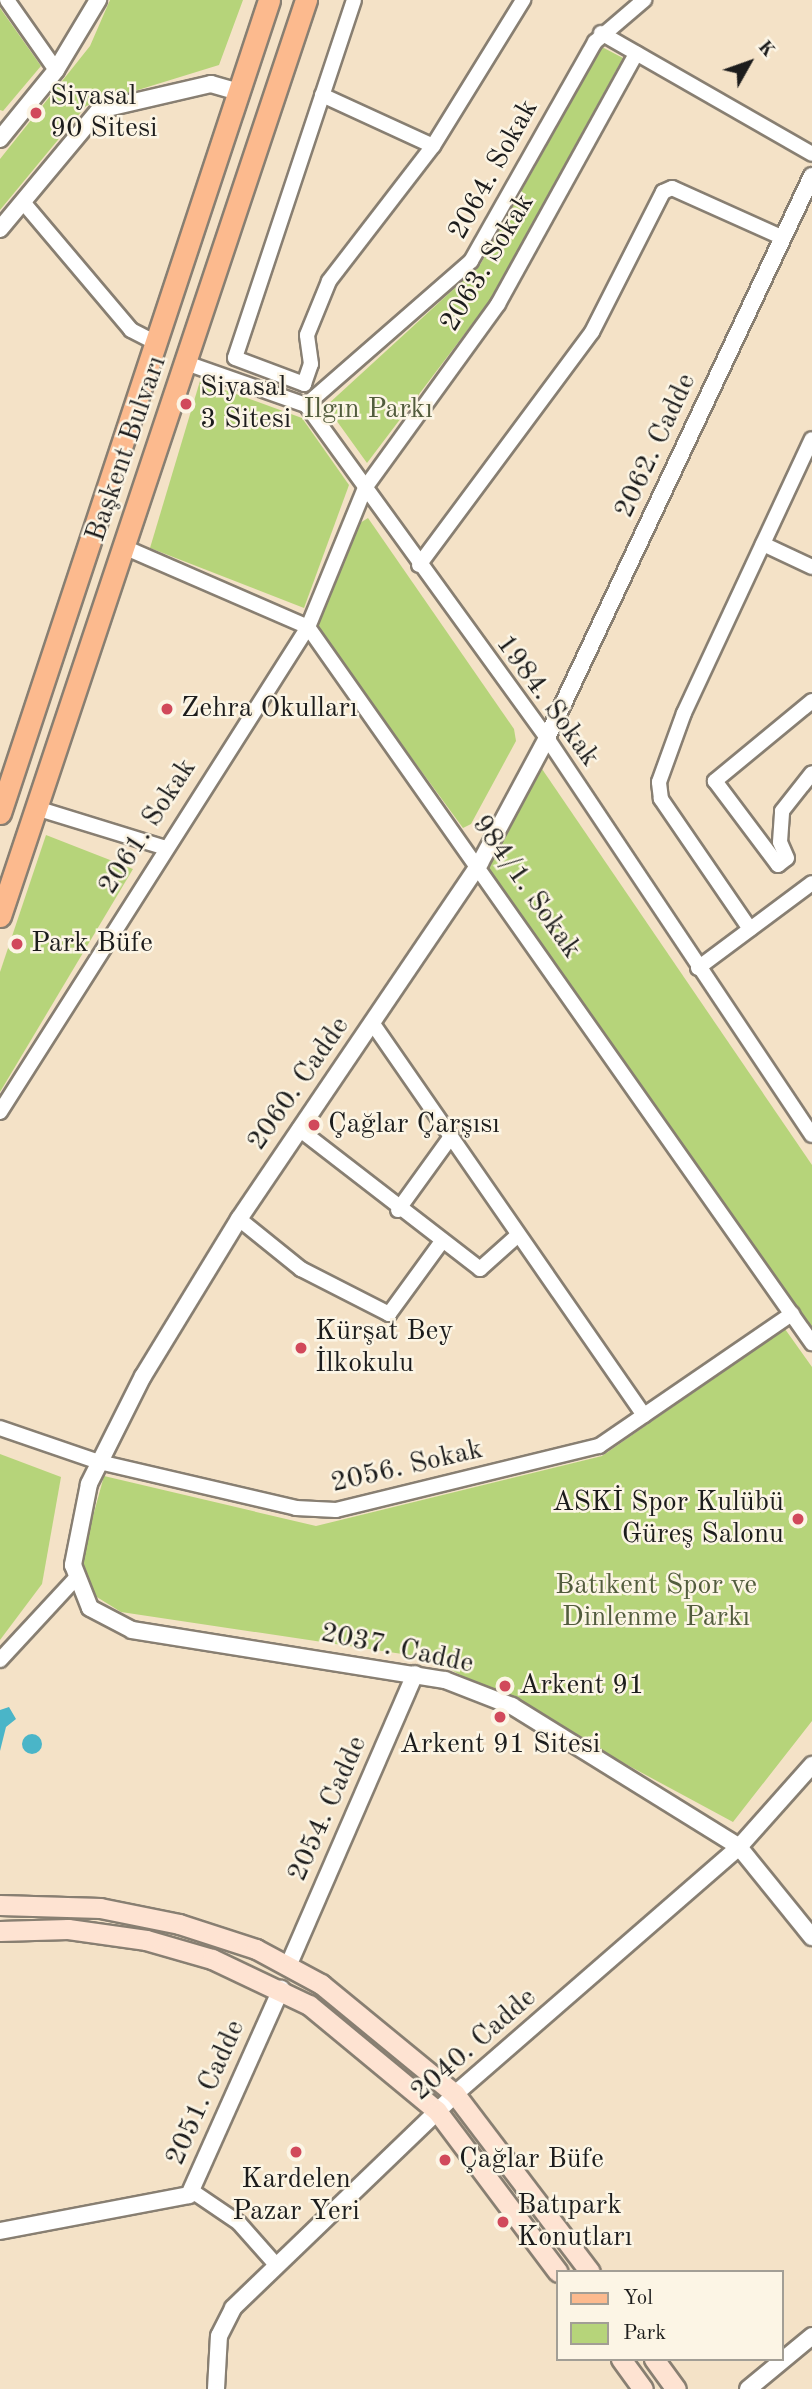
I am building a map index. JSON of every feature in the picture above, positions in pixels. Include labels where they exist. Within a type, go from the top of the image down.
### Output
[{"type":"main road","name":"Başkent Bulvarı","points":[[0,813],[269,0]]},
{"type":"main road","name":"Başkent Bulvarı","points":[[0,916],[306,0]]},
{"type":"main road","points":[[0,1905],[141,1915],[217,1934],[289,1964],[351,2005],[455,2094],[588,2270]]},
{"type":"main road","points":[[0,1931],[68,1929],[146,1940],[281,1989],[340,2026],[437,2111],[556,2270]]},
{"type":"main road","points":[[622,2361],[643,2389]]},
{"type":"main road","points":[[655,2361],[676,2389]]},
{"type":"street","points":[[7,0],[56,70]]},
{"type":"street","points":[[2,132],[56,70],[98,0]]},
{"type":"street","points":[[354,0],[235,358],[304,384],[311,364],[307,335],[330,281],[433,146],[523,0]]},
{"type":"street","name":"2064. Sokak","points":[[306,405],[471,261],[601,33],[643,0]]},
{"type":"street","points":[[601,33],[812,154]]},
{"type":"street","name":"2063. Sokak","points":[[365,488],[498,304],[636,54]]},
{"type":"street","points":[[0,229],[99,110],[211,84],[239,92]]},
{"type":"street","points":[[323,95],[433,146]]},
{"type":"street","name":"2062. Cadde","points":[[547,738],[781,237],[806,205],[812,176]]},
{"type":"street","points":[[419,565],[592,332],[663,192],[672,188],[781,237]]},
{"type":"street","points":[[23,202],[131,330],[156,343]]},
{"type":"street","points":[[186,363],[306,405]]},
{"type":"street","name":"1984. Sokak","points":[[306,405],[419,565],[547,738],[698,968],[812,1135]]},
{"type":"street","points":[[750,929],[658,790],[684,713],[812,439]]},
{"type":"street","name":"2061. Sokak","points":[[0,1112],[163,847],[308,627],[365,488]]},
{"type":"street","points":[[763,544],[812,567]]},
{"type":"street","points":[[124,547],[308,627]]},
{"type":"street","name":"984/1. Sokak","points":[[308,627],[480,863],[812,1343]]},
{"type":"street","points":[[812,701],[715,781],[778,865],[787,858],[780,842],[782,811],[812,773]]},
{"type":"street","name":"2060. Cadde","points":[[99,1462],[143,1376],[239,1219],[480,863],[547,738]]},
{"type":"street","points":[[36,808],[163,847]]},
{"type":"street","points":[[698,968],[812,883]]},
{"type":"street","points":[[373,1024],[644,1415]]},
{"type":"street","points":[[299,1129],[440,1244],[485,1269],[518,1235]]},
{"type":"street","points":[[398,1210],[450,1138]]},
{"type":"street","points":[[239,1219],[301,1269],[389,1314],[440,1244]]},
{"type":"street","name":"2056. Sokak","points":[[0,1428],[99,1462],[328,1511],[588,1450],[792,1314]]},
{"type":"street","points":[[0,1660],[75,1578],[78,1525],[99,1462]]},
{"type":"street","name":"2037. Cadde","points":[[75,1578],[90,1608],[132,1630],[415,1674],[512,1706],[739,1847],[812,1937]]},
{"type":"street","name":"2054. Cadde","points":[[289,1964],[415,1674]]},
{"type":"street","name":"2040. Cadde","points":[[216,2389],[224,2322],[277,2266],[455,2094],[739,1847],[812,1765]]},
{"type":"street","name":"2051. Cadde","points":[[0,2231],[192,2191],[281,1989]]},
{"type":"street","points":[[192,2191],[239,2223],[277,2266]]},
{"type":"street","points":[[784,2359],[812,2336]]},
{"type":"street","points":[[748,2389],[782,2361]]},
{"type":"green space","points":[[110,0],[243,0],[219,65],[86,106],[0,210],[0,159],[90,46]]},
{"type":"green space","points":[[0,8],[41,66],[3,111],[0,110]]},
{"type":"green space","name":"Ilgın Parkı","points":[[602,47],[623,58],[491,299],[367,463],[326,406],[480,265]]},
{"type":"green space","points":[[200,381],[302,418],[349,485],[304,608],[150,548]]},
{"type":"green space","points":[[368,518],[514,729],[516,741],[471,824],[463,828],[315,626],[360,523]]},
{"type":"green space","points":[[540,766],[812,1165],[812,1339],[487,875],[485,865]]},
{"type":"green space","points":[[46,835],[133,869],[0,1092],[0,972]]},
{"type":"green space","name":"Batıkent Spor ve Dinlenme Parkı","points":[[785,1329],[812,1367],[812,1721],[733,1822],[429,1658],[121,1612],[92,1594],[79,1567],[104,1476],[316,1526],[602,1456]]},
{"type":"green space","points":[[0,1454],[61,1477],[42,1584],[0,1640]]},
{"type":"water","points":[[9,1707],[16,1719],[6,1727],[0,1751],[0,1710]]},
{"type":"water","points":[[32,1734],[39,1737],[42,1744],[39,1751],[32,1754],[25,1751],[22,1744],[25,1737]]},
{"type":"place","name":"Siyasal 90 Sitesi","points":[[36,113]]},
{"type":"place","name":"Siyasal 3 Sitesi","points":[[186,404]]},
{"type":"place","name":"Zehra Okulları","points":[[167,709]]},
{"type":"place","name":"Park Büfe","points":[[17,944]]},
{"type":"place","name":"Çağlar Çarşısı","points":[[314,1125]]},
{"type":"place","name":"Kürşat Bey İlkokulu","points":[[301,1348]]},
{"type":"place","name":"ASKİ Spor Kulübü Güreş Salonu","points":[[798,1519]]},
{"type":"place","name":"Arkent 91","points":[[505,1686]]},
{"type":"place","name":"Arkent 91 Sitesi","points":[[500,1717]]},
{"type":"place","name":"Kardelen Pazar Yeri","points":[[296,2152]]},
{"type":"place","name":"Çağlar Büfe","points":[[445,2160]]},
{"type":"place","name":"Batıpark Konutları","points":[[503,2222]]}]
